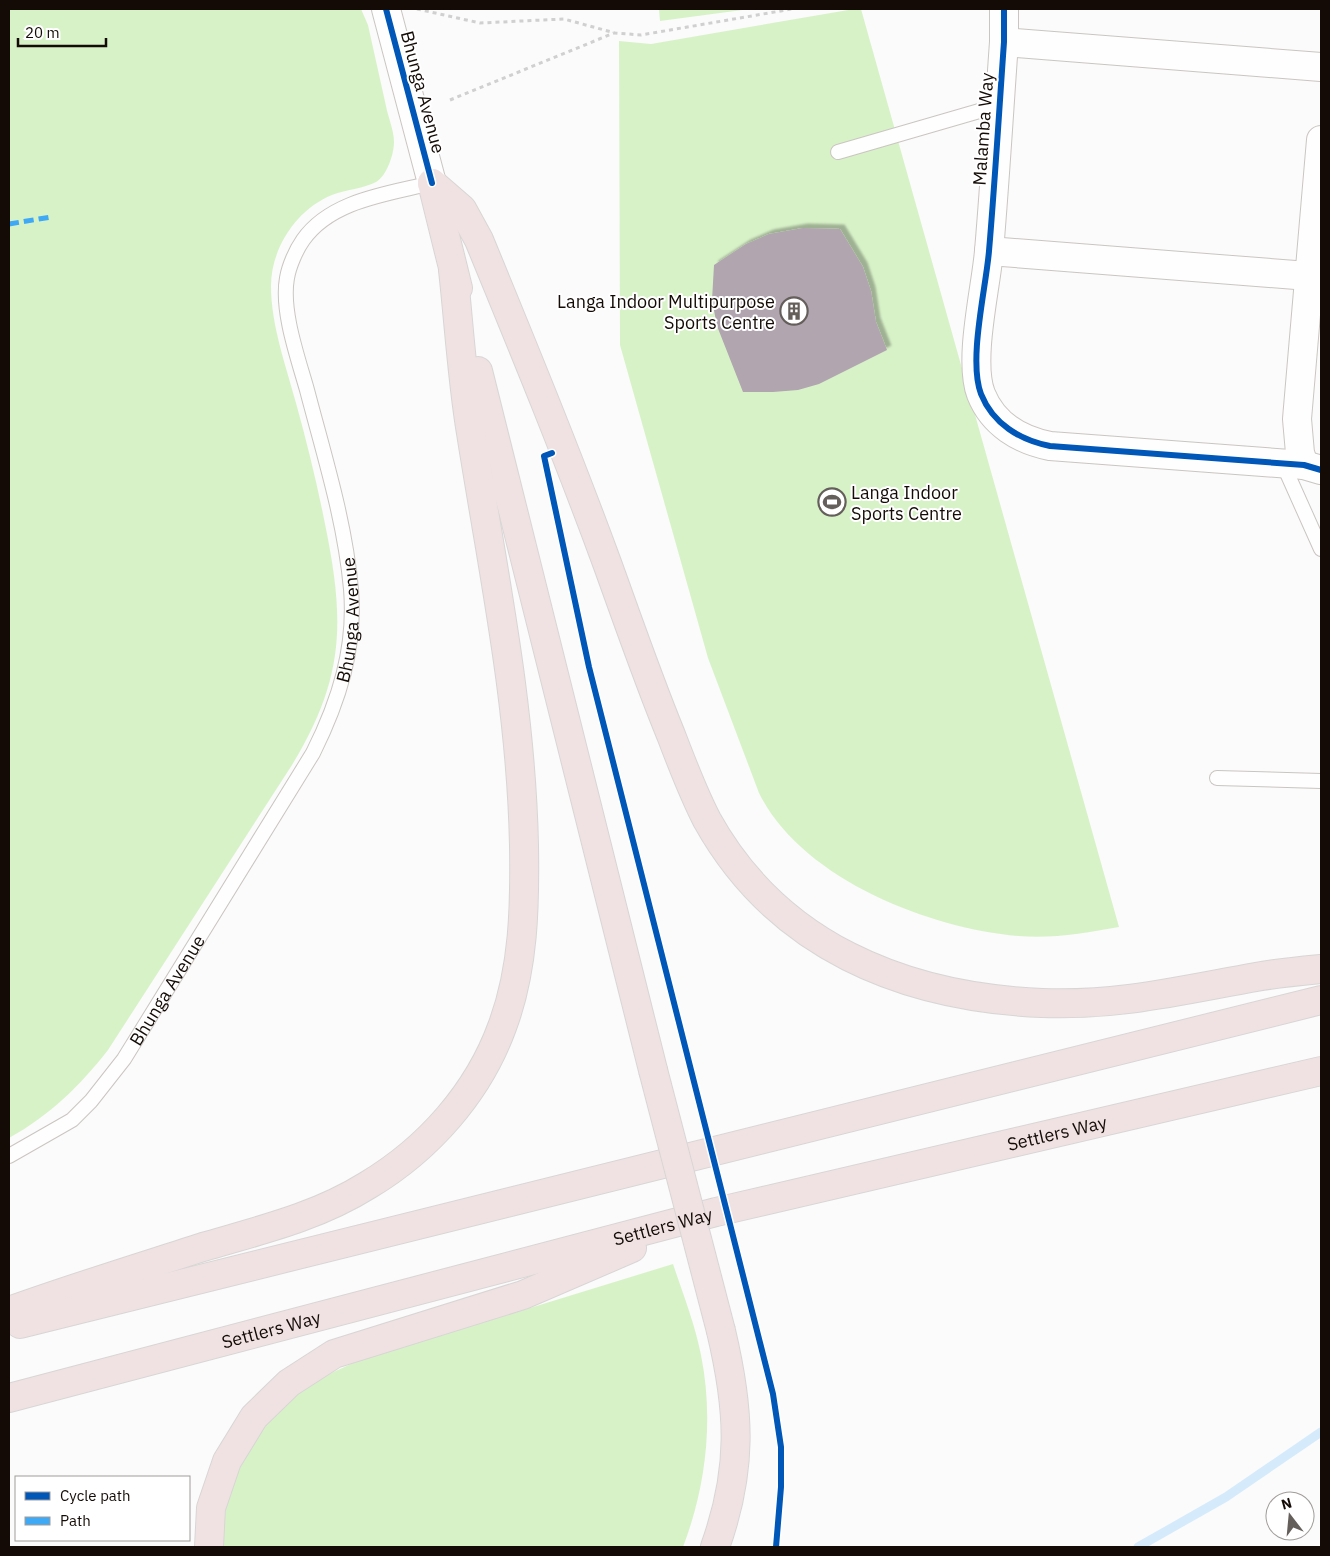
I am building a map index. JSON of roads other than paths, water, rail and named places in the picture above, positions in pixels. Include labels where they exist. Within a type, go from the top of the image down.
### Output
[{"type":"highway","points":[[432,183],[653,1070],[732,1376],[736,1420],[736,1462],[730,1501],[715,1547]]},
{"type":"highway","points":[[432,183],[462,209],[479,240],[565,448],[657,702],[706,818],[740,868],[776,907],[808,934],[849,958],[898,978],[984,998],[1044,1003],[1139,999],[1257,977],[1321,968]]},
{"type":"highway","points":[[9,1311],[98,1280],[320,1212],[369,1185],[412,1154],[451,1117],[480,1073],[502,1028],[516,977],[523,932],[525,888],[522,780],[510,668],[495,565],[470,430],[453,270]]},
{"type":"highway","points":[[9,1327],[1321,1000]]},
{"type":"highway","name":"Settlers Way","points":[[9,1398],[716,1212],[1321,1071]]},
{"type":"highway","points":[[209,1547],[211,1508],[227,1461],[254,1417],[289,1383],[334,1354],[523,1295],[716,1212]]},
{"type":"street","name":"Bhunga Avenue","points":[[386,9],[432,183]]},
{"type":"street","name":"Malamba Way","points":[[1004,9],[1000,105],[977,374],[981,393],[990,410],[1001,423],[1016,435],[1032,442],[1050,446],[1303,466]]},
{"type":"street","points":[[1004,42],[1321,67]]},
{"type":"street","points":[[1303,466],[1297,419],[1315,277],[1321,140]]},
{"type":"street","points":[[989,251],[1315,277]]},
{"type":"lane","points":[[838,152],[1000,105]]},
{"type":"lane","name":"Bhunga Avenue","points":[[9,1156],[72,1120],[91,1101],[124,1058],[313,753],[332,714],[350,649],[351,590],[341,520],[292,334],[287,279],[303,241],[316,225],[334,213],[366,199],[432,183]]},
{"type":"lane","points":[[1303,466],[1321,549]]},
{"type":"lane","points":[[1217,778],[1321,781]]},
{"type":"waterway","points":[[1138,1547],[1226,1497],[1321,1432]]},
{"type":"place","name":"Langa Indoor Multipurpose Sports Centre","points":[[794,311]]},
{"type":"place","name":"Langa Indoor Sports Centre","points":[[832,502]]}]
